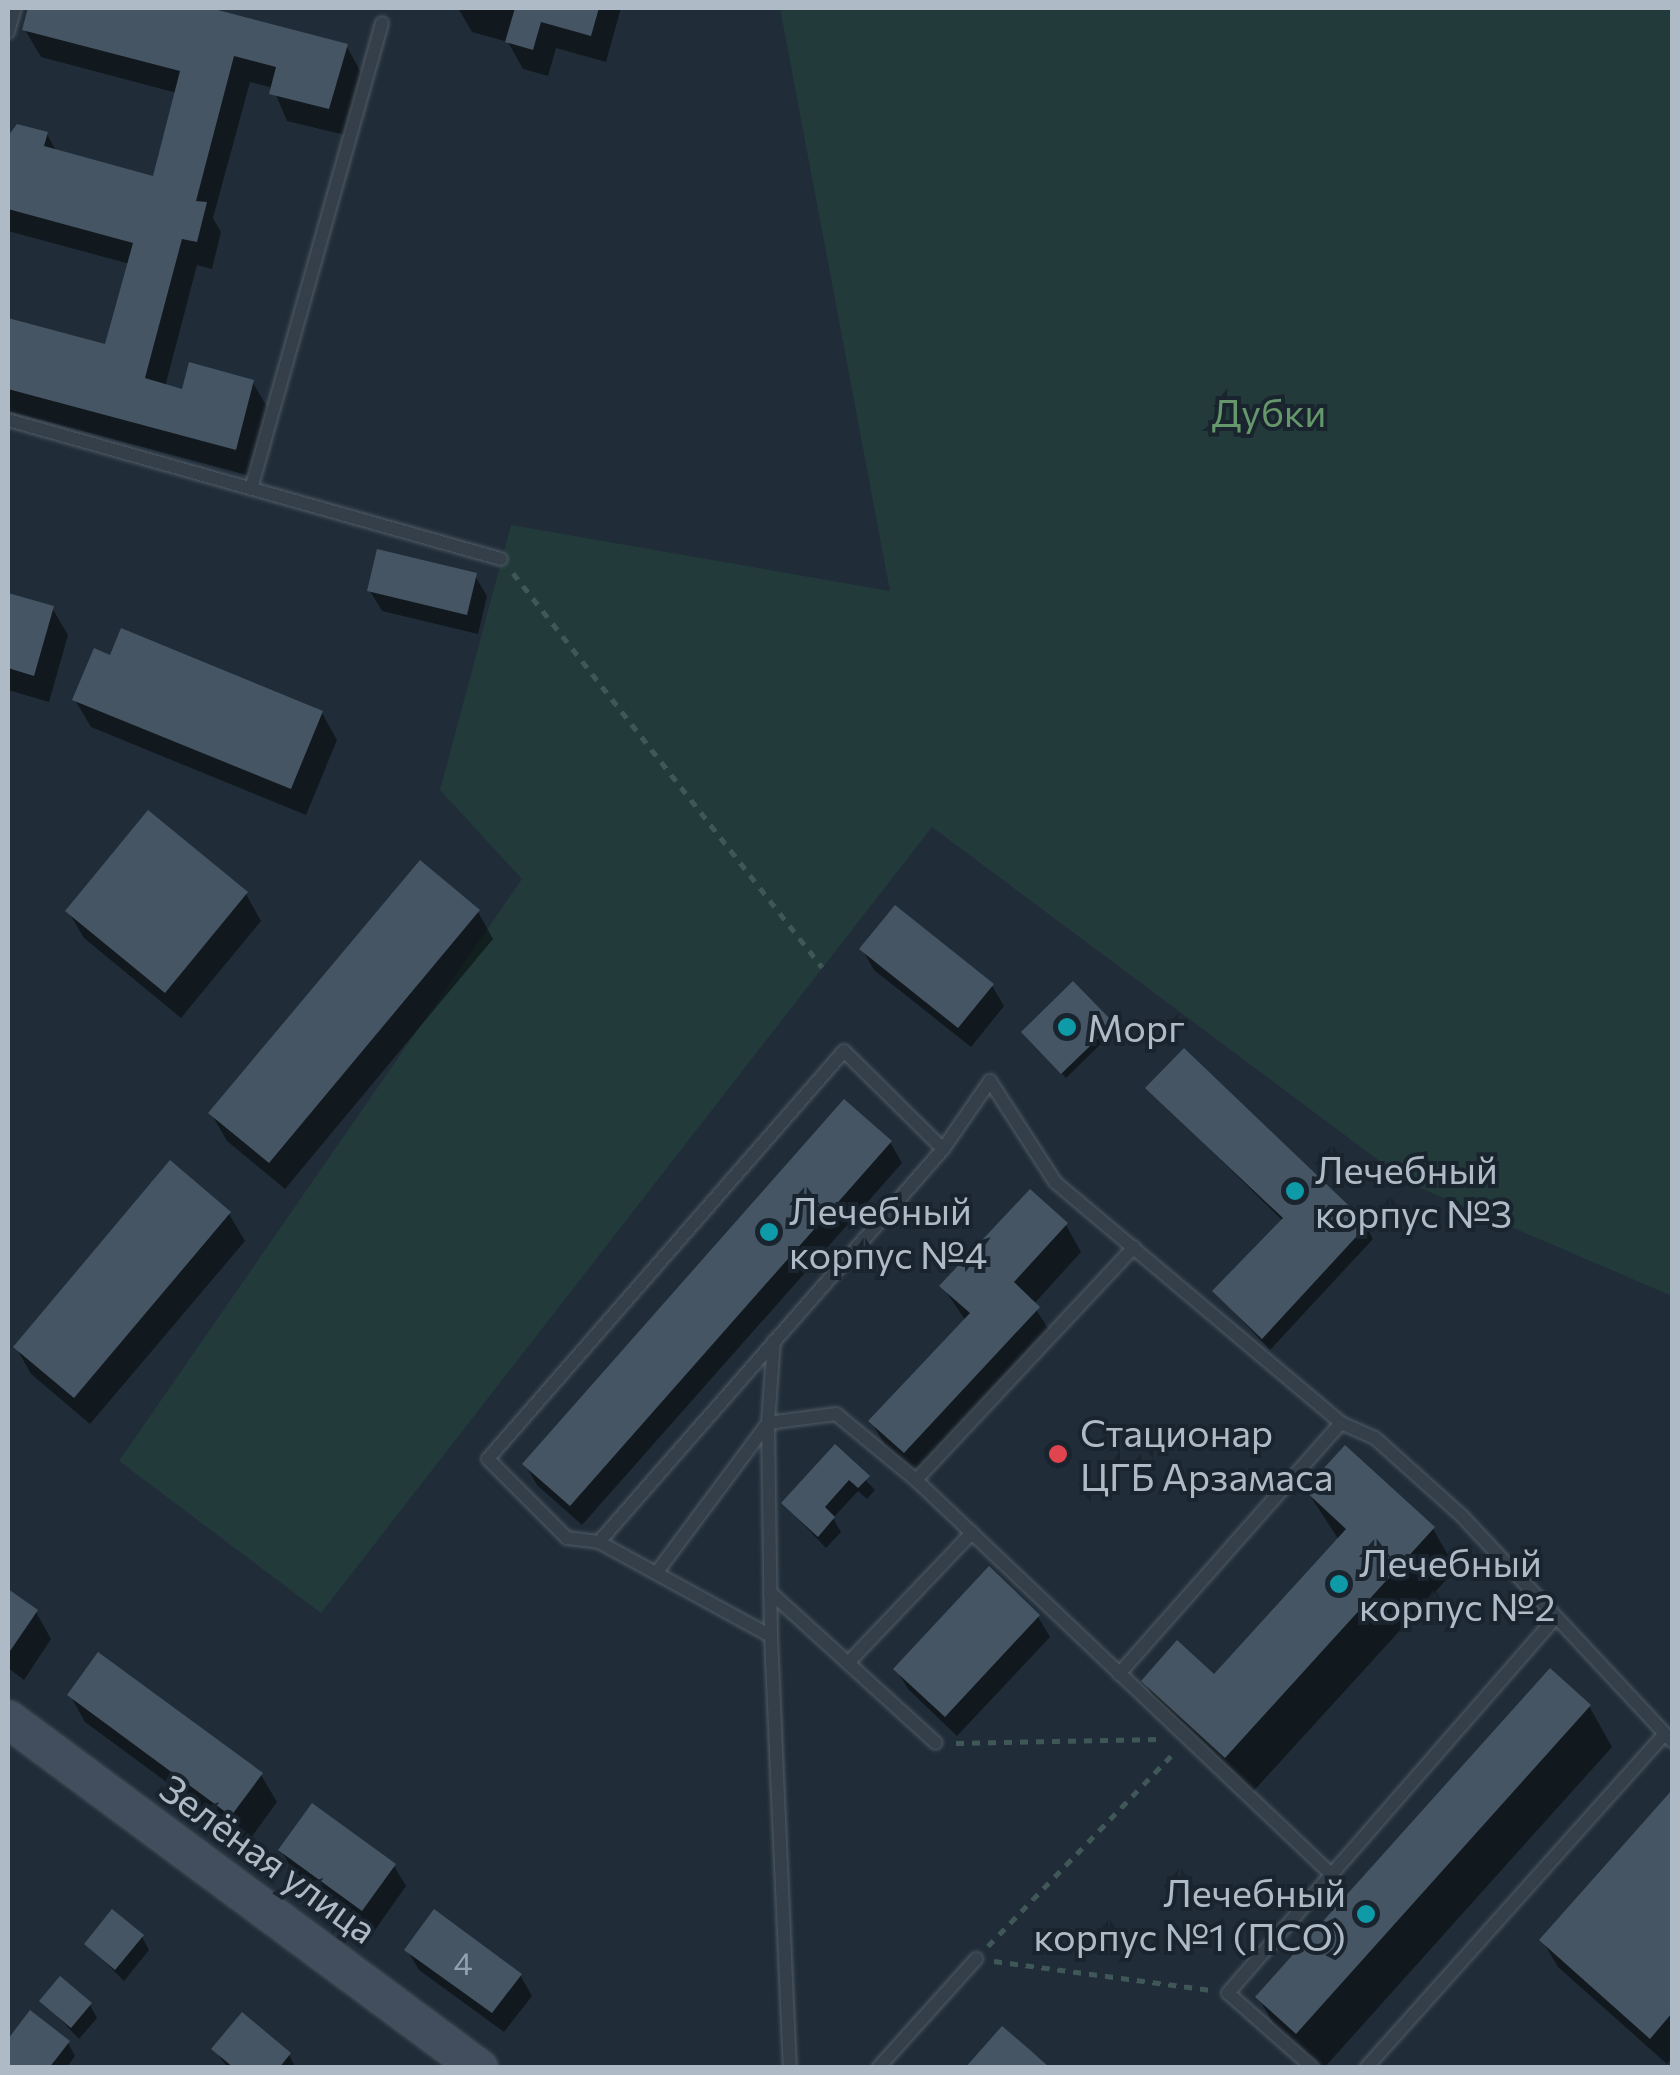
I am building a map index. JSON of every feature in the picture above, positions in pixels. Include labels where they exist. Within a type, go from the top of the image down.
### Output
[{"type":"street","name":"Зелёная улица","points":[[8,1720],[479,2068]]},
{"type":"lane","points":[[8,32],[14,8]]},
{"type":"lane","points":[[251,489],[382,24]]},
{"type":"lane","points":[[8,420],[502,559]]},
{"type":"lane","points":[[771,1636],[598,1542],[567,1538],[488,1460],[844,1051],[943,1149]]},
{"type":"lane","points":[[598,1542],[943,1149],[990,1081],[1055,1182],[1341,1423],[1375,1438],[1462,1516],[1669,1737],[1366,2068]]},
{"type":"lane","points":[[916,1480],[1134,1247]]},
{"type":"lane","points":[[774,1341],[768,1423],[770,1592],[790,2068]]},
{"type":"lane","points":[[657,1572],[768,1423],[836,1414],[916,1480],[1333,1876]]},
{"type":"lane","points":[[1120,1674],[1341,1423]]},
{"type":"lane","points":[[848,1663],[972,1533]]},
{"type":"lane","points":[[770,1592],[936,1743]]},
{"type":"lane","points":[[1313,2068],[1228,1993],[1556,1618]]},
{"type":"lane","points":[[878,2068],[976,1959]]},
{"type":"path","points":[[502,559],[822,967]]},
{"type":"path","points":[[936,1743],[1188,1738]]},
{"type":"path","points":[[976,1959],[1188,1738]]},
{"type":"path","points":[[976,1959],[1228,1993]]},
{"type":"green space","name":"Дубки","points":[[780,8],[1672,8],[1672,1296],[1409,1183],[932,827],[321,1613],[119,1461],[522,879],[440,790],[511,525],[890,591]]},
{"type":"building","points":[[28,8],[210,8],[348,44],[329,109],[269,94],[276,67],[234,56],[196,201],[207,202],[197,242],[182,239],[145,378],[182,389],[189,362],[254,380],[236,450],[8,389],[8,318],[105,344],[133,243],[8,209],[8,136],[17,124],[48,132],[44,146],[153,176],[180,71],[22,30]]},
{"type":"building","points":[[515,8],[599,8],[591,36],[541,22],[533,50],[505,42]]},
{"type":"building","points":[[377,549],[477,573],[467,615],[367,591]]},
{"type":"building","points":[[8,593],[54,606],[34,676],[8,668]]},
{"type":"building","points":[[121,628],[323,711],[291,789],[72,700],[94,648],[110,655]]},
{"type":"building","points":[[148,810],[248,892],[165,993],[65,911]]},
{"type":"building","points":[[420,860],[480,910],[269,1163],[208,1113]]},
{"type":"building","points":[[895,905],[994,984],[958,1028],[859,949]]},
{"type":"building","name":"Морг","points":[[1073,981],[1114,1023],[1061,1074],[1021,1032]]},
{"type":"building","name":"Лечебный корпус №3","points":[[1184,1048],[1368,1224],[1262,1339],[1212,1291],[1283,1218],[1145,1088]]},
{"type":"building","name":"Лечебный корпус №4","points":[[844,1099],[892,1141],[570,1506],[522,1464]]},
{"type":"building","points":[[170,1160],[231,1212],[74,1398],[13,1347]]},
{"type":"building","points":[[1030,1189],[1068,1223],[1014,1282],[1040,1307],[904,1453],[868,1421],[970,1313],[939,1286]]},
{"type":"building","points":[[835,1444],[870,1476],[858,1488],[849,1480],[825,1507],[835,1517],[818,1537],[781,1503]]},
{"type":"building","name":"Лечебный корпус №2","points":[[1345,1445],[1435,1527],[1225,1758],[1141,1681],[1177,1640],[1214,1674],[1346,1529],[1304,1490]]},
{"type":"building","points":[[989,1566],[1040,1615],[945,1717],[893,1669]]},
{"type":"building","points":[[8,1589],[38,1610],[8,1654]]},
{"type":"building","points":[[98,1652],[263,1773],[231,1816],[67,1695]]},
{"type":"building","name":"Лечебный корпус №1 (ПСО)","points":[[1550,1668],[1591,1705],[1296,2034],[1255,1997]]},
{"type":"building","points":[[1672,1790],[1672,2013],[1650,2039],[1539,1940]]},
{"type":"building","points":[[312,1803],[396,1864],[362,1911],[278,1850]]},
{"type":"building","points":[[112,1909],[144,1935],[115,1970],[84,1944]]},
{"type":"building","points":[[434,1909],[522,1974],[492,2013],[404,1950]]},
{"type":"building","points":[[60,1976],[92,2003],[71,2028],[39,2001]]},
{"type":"building","points":[[30,2010],[70,2041],[49,2068],[8,2068],[8,2039]]},
{"type":"building","points":[[242,2012],[291,2053],[279,2068],[234,2068],[211,2049]]},
{"type":"building","points":[[1002,2026],[1030,2050],[1050,2068],[965,2068]]},
{"type":"place","name":"Морг","points":[[1067,1027]]},
{"type":"place","name":"Лечебный корпус №3","points":[[1295,1191]]},
{"type":"place","name":"Лечебный корпус №4","points":[[769,1232]]},
{"type":"place","name":"Стационар ЦГБ Арзамаса","points":[[1058,1454]]},
{"type":"place","name":"Лечебный корпус №2","points":[[1339,1584]]},
{"type":"place","name":"Лечебный корпус №1 (ПСО)","points":[[1366,1914]]}]
